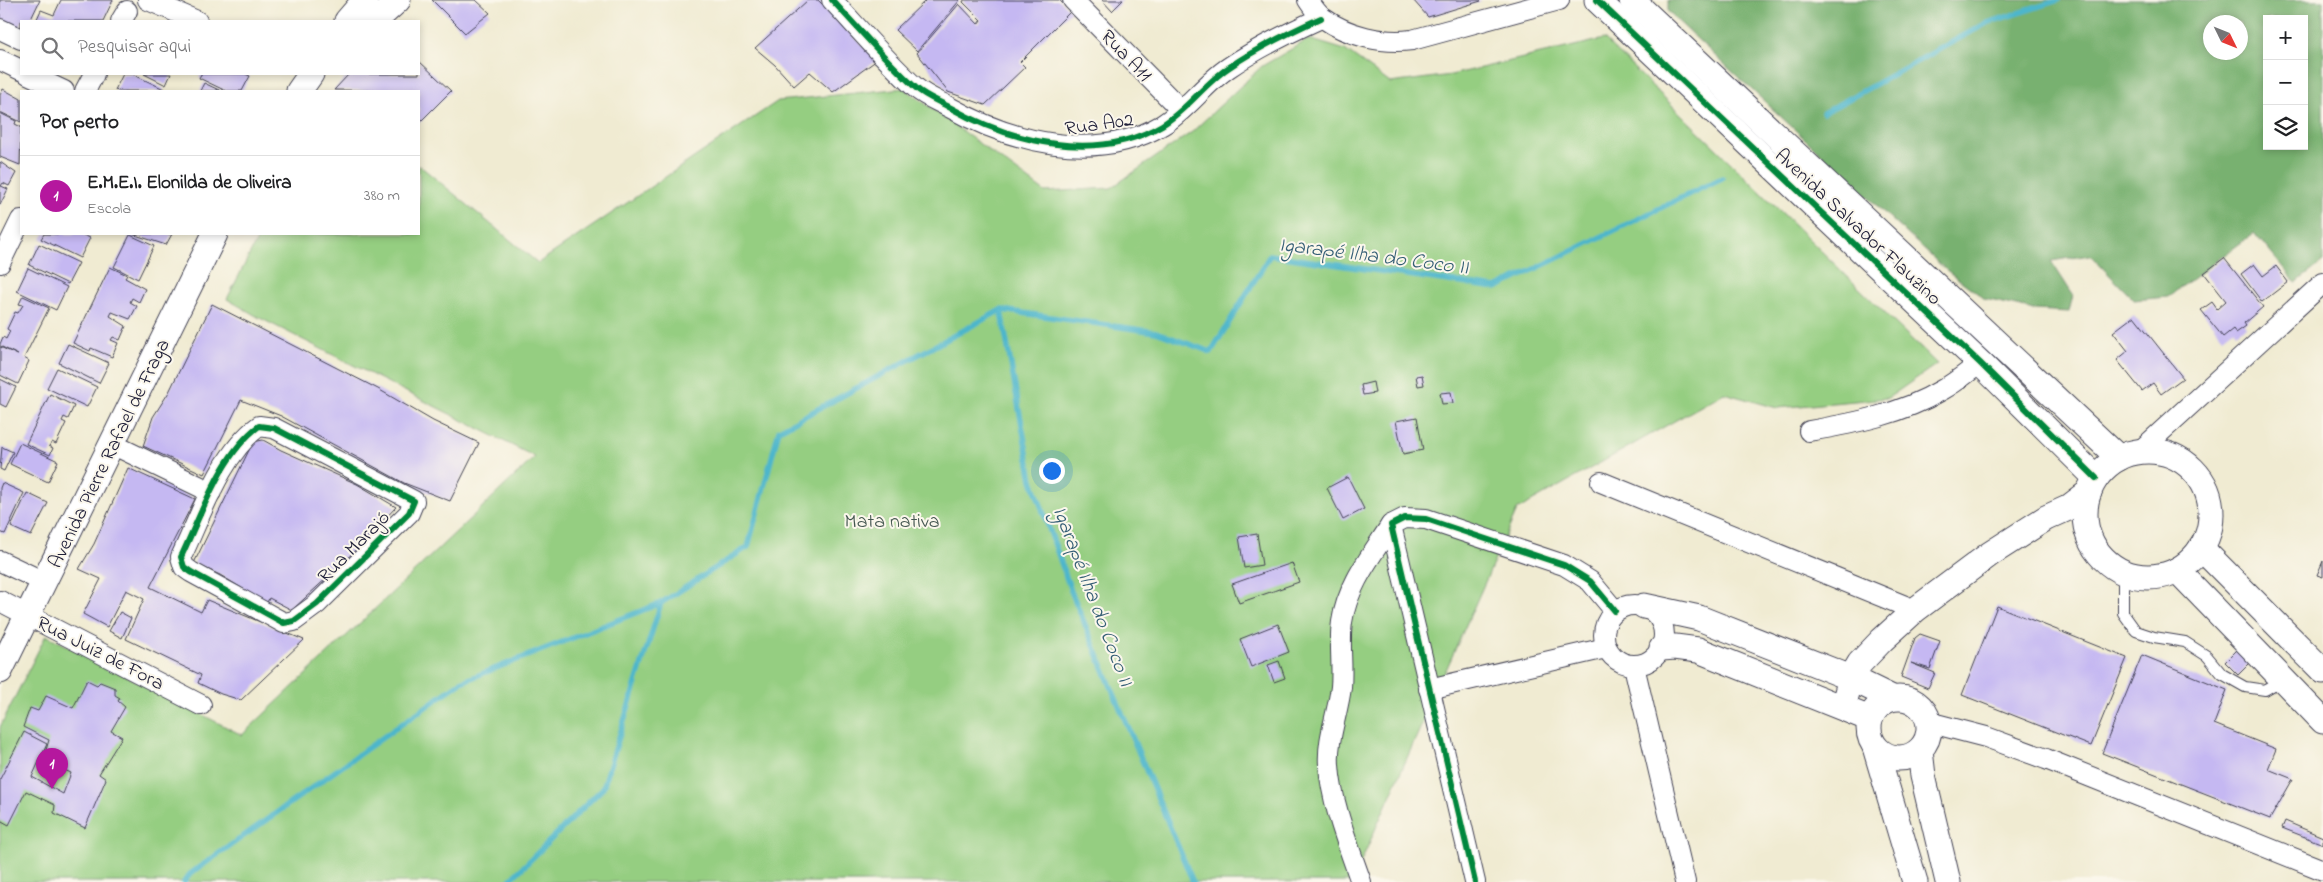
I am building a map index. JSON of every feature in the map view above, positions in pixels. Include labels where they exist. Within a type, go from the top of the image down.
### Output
[{"type":"street","points":[[148,0],[195,20]]},
{"type":"street","points":[[364,11],[398,0]]},
{"type":"street","name":"Rua A02","points":[[832,0],[917,89],[967,118],[1032,140],[1058,146],[1082,146],[1123,140],[1150,132],[1181,110],[1227,69],[1289,32],[1322,18]]},
{"type":"street","name":"Rua A11","points":[[1073,0],[1181,110]]},
{"type":"street","points":[[1308,0],[1322,18],[1374,40],[1396,42],[1412,40],[1559,0]]},
{"type":"street","name":"Avenida Salvador Flauzino","points":[[1597,0],[1980,363],[2092,485]]},
{"type":"street","name":"Avenida Salvador Flauzino","points":[[1632,0],[2130,454]]},
{"type":"street","points":[[0,28],[20,38]]},
{"type":"street","points":[[0,60],[20,70]]},
{"type":"street","points":[[30,75],[62,90]]},
{"type":"street","points":[[85,90],[93,75]]},
{"type":"street","points":[[300,90],[310,75]]},
{"type":"street","points":[[2,254],[20,222]]},
{"type":"street","name":"Avenida Pierre Rafael de Fraga","points":[[0,671],[215,235]]},
{"type":"street","points":[[1843,707],[1851,678],[1860,663],[1916,610],[1990,554],[2046,518],[2068,508],[2092,485],[2106,466],[2130,454],[2323,284]]},
{"type":"street","points":[[1809,431],[1872,419],[1922,401],[1943,390],[1980,363]]},
{"type":"street","name":"Rua Marajó","points":[[259,426],[274,428],[414,501],[409,513],[317,604],[294,621],[284,623],[184,567],[182,557],[211,492],[238,446],[246,436],[259,426]]},
{"type":"street","points":[[112,444],[211,492]]},
{"type":"street","points":[[2092,485],[2085,511],[2087,530],[2094,547],[2106,562],[2123,572],[2141,576],[2160,576],[2178,570],[2194,557],[2201,548],[2208,532],[2211,514],[2209,496],[2202,480],[2190,466],[2175,457],[2158,452],[2130,454]]},
{"type":"street","points":[[1602,482],[1916,610]]},
{"type":"street","points":[[1361,882],[1343,829],[1334,792],[1329,766],[1330,746],[1341,686],[1342,624],[1345,609],[1352,588],[1391,525],[1405,518],[1426,519],[1564,565],[1590,581],[1615,611]]},
{"type":"street","points":[[1391,525],[1475,882]]},
{"type":"street","points":[[2201,548],[2323,671]]},
{"type":"street","name":"Rua Juiz de Fora","points":[[0,561],[44,582]]},
{"type":"street","points":[[2178,570],[2323,721]]},
{"type":"street","name":"Rua Juiz de Fora","points":[[0,601],[201,705]]},
{"type":"street","points":[[1644,606],[1653,611],[1660,619],[1664,638],[1662,648],[1649,662],[1634,666],[1617,661],[1606,648],[1603,638],[1604,628],[1615,611],[1634,604],[1644,606],[1698,618],[1851,678],[1892,698]]},
{"type":"street","points":[[1662,648],[1675,646],[1698,650],[1870,719]]},
{"type":"street","points":[[1429,689],[1606,648]]},
{"type":"street","points":[[1634,666],[1685,882]]},
{"type":"street","points":[[1875,747],[1882,754],[1902,758],[1920,750],[1926,742],[1928,722],[1926,714],[1915,702],[1908,698],[1892,698],[1879,704],[1870,719],[1870,738],[1875,747],[1915,882]]},
{"type":"street","points":[[1928,722],[1986,737],[2038,756],[2323,870]]},
{"type":"street","points":[[1920,750],[1923,776],[1948,882]]},
{"type":"lane","points":[[2123,572],[2123,613],[2136,631],[2154,637],[2185,642],[2207,656],[2222,674],[2245,687],[2265,690],[2282,680]]},
{"type":"green space","points":[[1668,0],[2323,0],[2323,262],[2296,283],[2254,233],[2168,297],[2134,300],[2090,255],[2051,261],[2073,295],[2069,312],[2034,310],[1985,299],[1945,269],[1668,12]]},
{"type":"green space","name":"Mata nativa","points":[[1309,39],[1345,50],[1390,83],[1451,75],[1604,39],[1937,364],[1888,398],[1777,408],[1724,393],[1517,510],[1352,882],[0,882],[0,727],[46,635],[242,735],[535,457],[258,317],[227,299],[259,235],[420,235],[420,166],[538,263],[778,101],[904,88],[1045,192],[1111,188],[1192,132],[1262,66]]},
{"type":"building","points":[[0,0],[40,0],[30,20],[20,20],[20,30],[0,23]]},
{"type":"building","points":[[61,0],[113,0],[103,20],[36,20],[41,10],[54,15]]},
{"type":"building","points":[[432,0],[476,0],[490,13],[465,33]]},
{"type":"building","points":[[808,0],[818,0],[877,60],[833,92],[810,72],[794,86],[775,65],[755,48]]},
{"type":"building","points":[[926,0],[960,0],[917,51],[895,30]]},
{"type":"building","points":[[964,0],[1059,0],[1071,11],[1020,62],[1025,67],[985,105],[948,92],[917,53],[959,4],[978,24],[981,20],[963,2]]},
{"type":"building","points":[[1102,0],[1123,0],[1112,11]]},
{"type":"building","points":[[1413,0],[1480,0],[1481,1],[1428,17]]},
{"type":"building","points":[[420,62],[451,91],[420,122],[420,90],[334,90],[348,75],[420,75]]},
{"type":"building","points":[[122,75],[134,75],[164,89],[164,90],[115,90]]},
{"type":"building","points":[[146,75],[171,75],[166,85]]},
{"type":"building","points":[[200,75],[250,76],[243,90],[224,90],[199,78]]},
{"type":"building","points":[[204,83],[219,90],[200,90]]},
{"type":"building","points":[[3,89],[20,98],[20,122],[0,112],[0,95]]},
{"type":"building","points":[[0,113],[16,121],[15,124],[20,126],[20,165],[0,157]]},
{"type":"building","points":[[0,162],[16,173],[9,186],[3,183],[1,186],[8,189],[0,205]]},
{"type":"building","points":[[43,235],[83,235],[90,238],[80,258],[41,239]]},
{"type":"building","points":[[130,235],[154,246],[138,279],[114,267]]},
{"type":"building","points":[[135,235],[171,235],[166,245]]},
{"type":"building","points":[[39,244],[79,263],[68,284],[29,265]]},
{"type":"building","points":[[2224,258],[2263,307],[2244,323],[2246,326],[2236,333],[2233,329],[2223,337],[2201,310],[2212,302],[2217,309],[2226,301],[2204,273]]},
{"type":"building","points":[[2254,264],[2263,276],[2276,266],[2288,282],[2262,302],[2241,274]]},
{"type":"building","points":[[110,267],[127,275],[125,278],[145,289],[139,302],[132,298],[130,302],[137,306],[130,319],[112,312],[110,316],[126,326],[120,340],[113,337],[111,340],[118,343],[112,357],[91,348],[90,351],[73,343]]},
{"type":"building","points":[[28,268],[67,287],[56,310],[17,291]]},
{"type":"building","points":[[23,296],[49,308],[24,358],[29,361],[18,384],[0,375],[0,347],[18,355],[0,346],[0,344],[3,337],[6,339],[10,331],[7,329],[15,312],[18,313],[23,305],[19,304]]},
{"type":"building","points":[[212,304],[378,389],[433,421],[479,443],[450,501],[404,483],[281,416],[241,400],[204,474],[143,446],[153,417],[169,392]]},
{"type":"building","points":[[2134,316],[2183,378],[2161,394],[2153,383],[2142,391],[2117,360],[2128,351],[2113,332]]},
{"type":"building","points":[[68,344],[109,363],[99,383],[59,363]]},
{"type":"building","points":[[57,368],[97,387],[87,407],[47,388]]},
{"type":"building","points":[[1422,375],[1424,385],[1418,386],[1416,376]]},
{"type":"building","points":[[0,379],[16,387],[6,407],[0,404]]},
{"type":"building","points":[[1373,382],[1375,393],[1363,395],[1361,385]]},
{"type":"building","points":[[1451,392],[1453,403],[1442,404],[1440,393]]},
{"type":"building","points":[[50,394],[74,406],[68,419],[64,417],[62,421],[66,423],[56,444],[52,442],[49,446],[53,448],[50,455],[26,444]]},
{"type":"building","points":[[1417,417],[1423,450],[1403,454],[1396,421]]},
{"type":"building","points":[[263,440],[357,484],[396,507],[343,563],[292,610],[269,598],[267,603],[220,575],[194,563],[253,442]]},
{"type":"building","points":[[20,443],[58,461],[48,482],[10,464]]},
{"type":"building","points":[[2,447],[13,452],[4,471],[0,469]]},
{"type":"building","points":[[128,468],[195,499],[150,587],[201,612],[207,600],[304,640],[241,700],[221,694],[198,683],[201,675],[126,639],[144,599],[126,590],[107,627],[83,614],[101,579],[79,569],[94,544]]},
{"type":"building","points":[[1348,477],[1364,509],[1343,520],[1327,488]]},
{"type":"building","points":[[2,483],[24,493],[5,534],[0,532],[0,488]]},
{"type":"building","points":[[27,493],[48,503],[31,536],[11,527]]},
{"type":"building","points":[[1257,534],[1262,565],[1244,568],[1239,537]]},
{"type":"building","points":[[2323,561],[2323,577],[2317,575]]},
{"type":"building","points":[[1292,563],[1299,582],[1239,603],[1232,584]]},
{"type":"building","points":[[1997,606],[2127,658],[2091,746],[1962,695]]},
{"type":"building","points":[[120,612],[131,618],[122,638],[109,631]]},
{"type":"building","points":[[1278,624],[1289,652],[1251,667],[1240,639]]},
{"type":"building","points":[[1920,634],[1940,641],[1930,669],[1911,663],[1935,673],[1928,688],[1901,677],[1915,638]]},
{"type":"building","points":[[2239,648],[2252,661],[2238,675],[2225,662]]},
{"type":"building","points":[[2142,655],[2227,690],[2214,724],[2276,749],[2268,769],[2293,779],[2270,819],[2102,753]]},
{"type":"building","points":[[1279,661],[1285,678],[1274,682],[1268,665]]},
{"type":"building","points":[[87,680],[97,685],[100,682],[115,688],[115,695],[120,698],[118,701],[125,707],[111,731],[122,737],[99,774],[106,779],[85,828],[54,813],[55,805],[26,791],[9,825],[0,820],[0,779],[24,732],[47,744],[32,777],[63,794],[71,773],[43,760],[49,740],[23,727],[30,708],[38,711],[46,696],[73,708]]},
{"type":"building","points":[[2285,821],[2323,837],[2323,844],[2282,828]]},
{"type":"waterway","name":"Igarapé Ilha do Coco II","points":[[1823,113],[1987,23],[2059,0]]},
{"type":"waterway","name":"Igarapé Ilha do Coco II","points":[[1193,882],[1071,591],[1032,480],[1001,310],[1156,332],[1211,352],[1270,255],[1496,288],[1722,178]]},
{"type":"waterway","points":[[184,882],[190,874],[461,682],[661,603],[748,547],[779,430],[1001,310]]},
{"type":"waterway","points":[[508,882],[603,788],[661,603]]},
{"type":"cycle path","points":[[832,0],[894,67],[927,96],[999,130],[1054,144],[1082,146],[1110,144],[1136,137],[1162,125],[1179,112],[1219,74],[1250,54],[1321,18]]},
{"type":"cycle path","points":[[1597,0],[1980,363],[2096,478]]},
{"type":"cycle path","points":[[259,426],[274,428],[414,501],[409,513],[317,604],[294,621],[284,623],[191,572],[184,567],[181,557],[204,504],[223,469],[234,452],[259,426]]},
{"type":"cycle path","points":[[1475,882],[1391,525],[1405,518],[1426,519],[1564,565],[1590,581],[1615,611]]},
{"type":"place","name":"E.M.E.I. Elonilda de Oliveira","points":[[52,789]]}]
